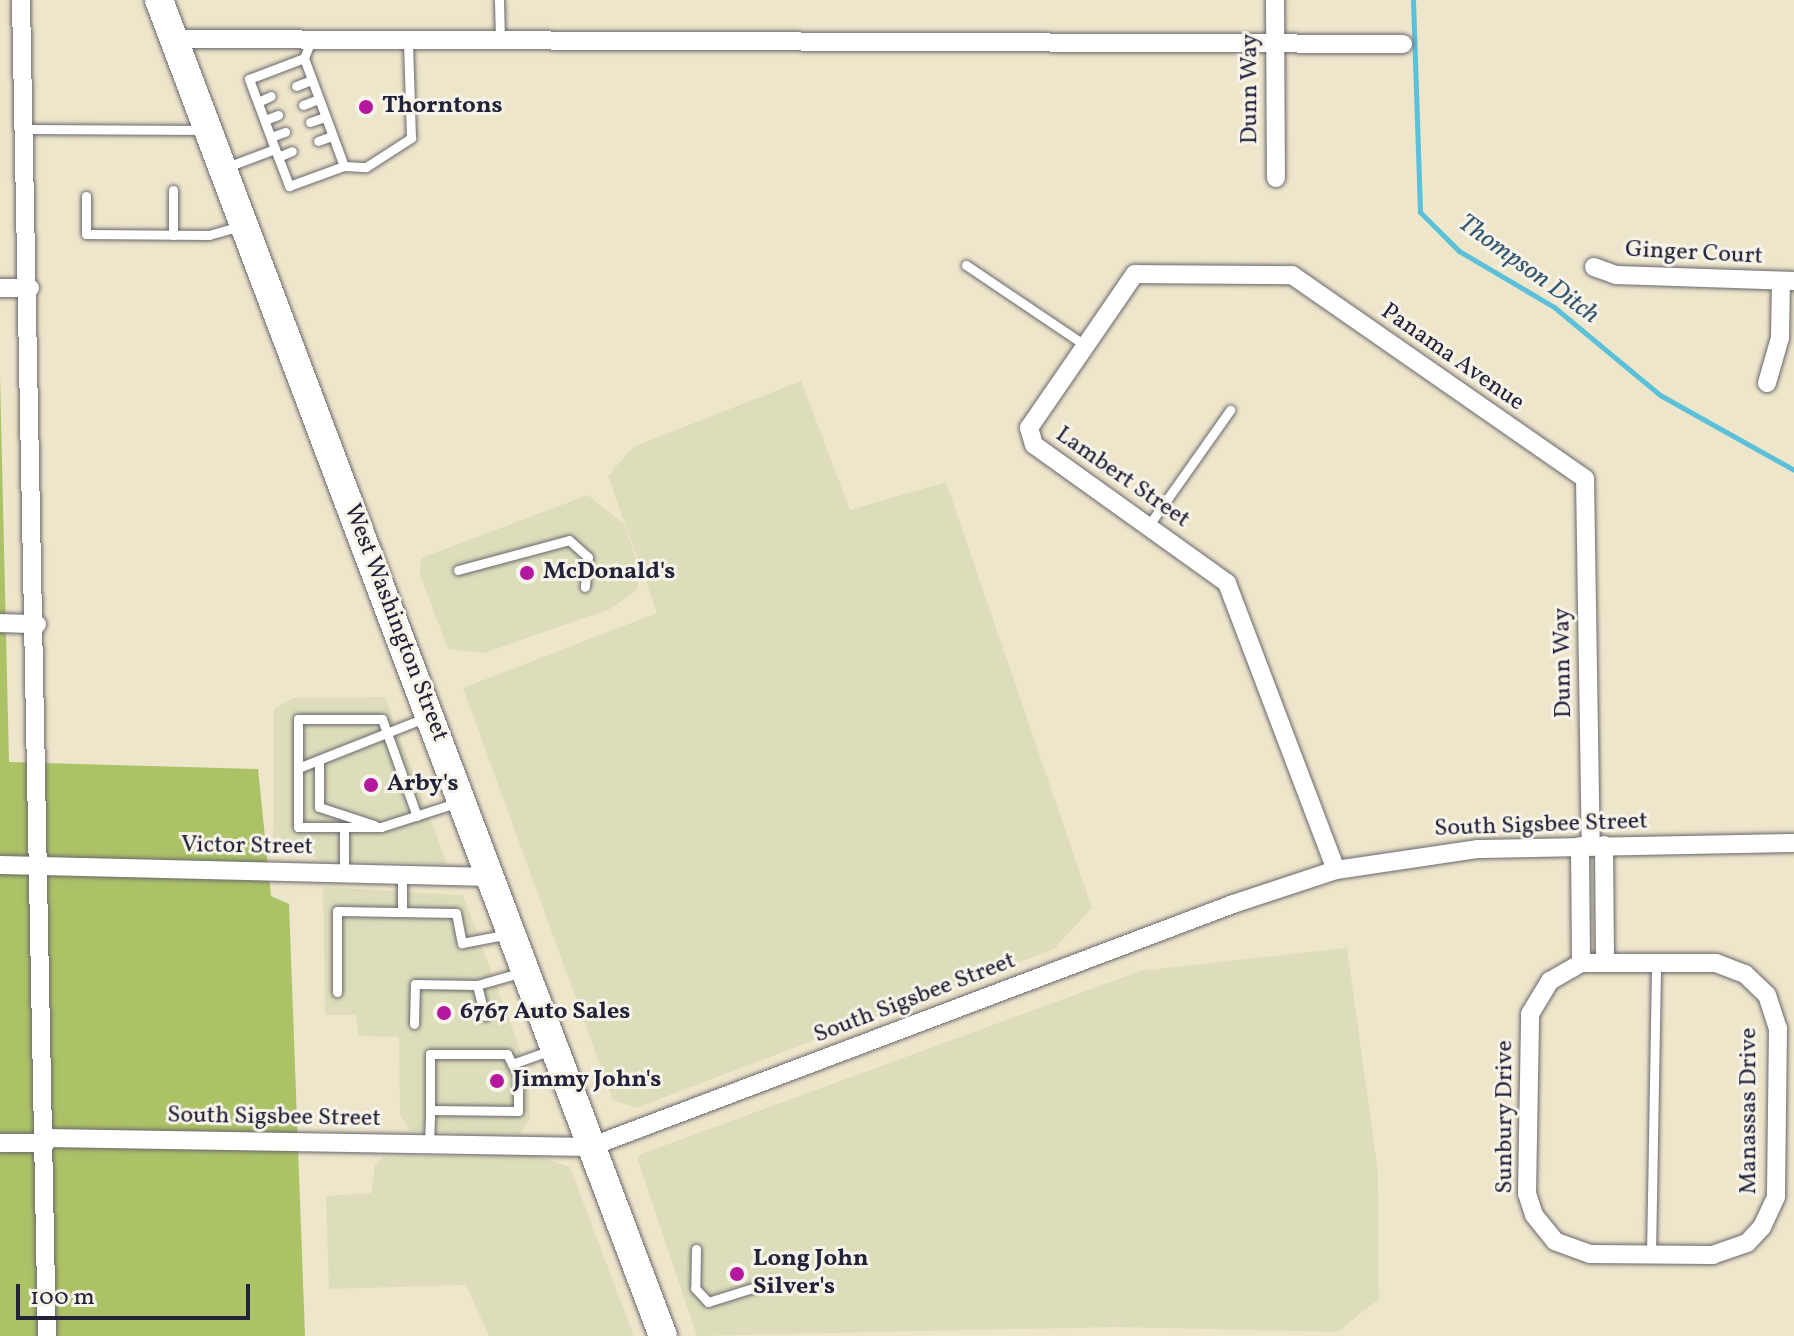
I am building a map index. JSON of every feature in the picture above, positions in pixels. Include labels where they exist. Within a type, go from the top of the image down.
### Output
[{"type":"main road","name":"West Washington Street","points":[[159,0],[663,1336]]},
{"type":"street","points":[[21,0],[37,624],[47,1336]]},
{"type":"street","name":"Dunn Way","points":[[1275,0],[1276,178]]},
{"type":"street","points":[[174,39],[1403,44]]},
{"type":"street","name":"Ginger Court","points":[[1594,267],[1616,275],[1788,282]]},
{"type":"street","name":"Lambert Street","points":[[1292,275],[1135,274],[1029,428],[1034,445],[1227,583],[1336,870]]},
{"type":"street","name":"Panama Avenue","points":[[1292,275],[1585,479]]},
{"type":"street","points":[[1767,383],[1780,338],[1788,282]]},
{"type":"street","points":[[0,288],[30,288]]},
{"type":"street","name":"Dunn Way","points":[[1585,479],[1592,846]]},
{"type":"street","points":[[0,623],[37,624]]},
{"type":"street","name":"South Sigsbee Street","points":[[0,1143],[46,1140],[590,1147],[1233,904],[1336,870],[1465,849],[1794,843]]},
{"type":"street","points":[[1592,846],[1605,963]]},
{"type":"street","points":[[1592,846],[1581,963],[1656,962]]},
{"type":"street","name":"Victor Street","points":[[0,865],[492,877]]},
{"type":"street","name":"Manassas Drive","points":[[1651,1255],[1720,1254],[1758,1232],[1773,1208],[1776,1190],[1778,1028],[1763,989],[1723,965],[1656,962]]},
{"type":"street","name":"Sunbury Drive","points":[[1581,963],[1542,991],[1529,1022],[1527,1194],[1534,1215],[1552,1237],[1583,1253],[1651,1255]]},
{"type":"lane","points":[[499,0],[500,41]]},
{"type":"lane","points":[[311,40],[304,58],[344,166]]},
{"type":"lane","points":[[304,58],[249,79],[289,186],[344,166],[366,167],[413,136],[408,40]]},
{"type":"lane","points":[[296,86],[312,80]]},
{"type":"lane","points":[[258,102],[271,96]]},
{"type":"lane","points":[[303,105],[319,99]]},
{"type":"lane","points":[[265,120],[278,115]]},
{"type":"lane","points":[[310,122],[325,117]]},
{"type":"lane","points":[[25,129],[208,130]]},
{"type":"lane","points":[[271,137],[285,132]]},
{"type":"lane","points":[[318,141],[332,136]]},
{"type":"lane","points":[[223,168],[292,151]]},
{"type":"lane","points":[[173,190],[173,235]]},
{"type":"lane","points":[[86,196],[86,234],[209,235],[245,225]]},
{"type":"lane","points":[[966,265],[1086,346]]},
{"type":"lane","points":[[1149,525],[1230,410]]},
{"type":"lane","points":[[458,570],[569,540],[588,557],[585,587]]},
{"type":"lane","points":[[298,768],[430,716]]},
{"type":"lane","points":[[417,816],[382,719],[298,719],[298,827],[381,827],[417,816],[463,801]]},
{"type":"lane","points":[[319,760],[319,807],[381,827]]},
{"type":"lane","points":[[344,827],[344,874]]},
{"type":"lane","points":[[402,875],[402,912]]},
{"type":"lane","points":[[337,992],[337,911],[456,913],[462,943],[512,933]]},
{"type":"lane","points":[[1651,1255],[1656,962]]},
{"type":"lane","points":[[414,1024],[415,984],[477,985],[526,972]]},
{"type":"lane","points":[[477,985],[485,1016]]},
{"type":"lane","points":[[512,1064],[555,1049]]},
{"type":"lane","points":[[429,1145],[430,1054],[507,1054],[518,1075],[518,1111],[430,1110]]},
{"type":"lane","points":[[696,1249],[700,1261],[695,1288],[708,1302],[772,1282]]},
{"type":"shaded area","points":[[801,381],[850,510],[946,482],[1092,908],[1054,949],[636,1108],[613,1100],[463,688],[657,613],[608,476],[633,447]]},
{"type":"shaded area","points":[[588,495],[624,524],[640,569],[637,590],[610,609],[484,653],[448,649],[420,575],[421,558]]},
{"type":"shaded area","points":[[385,697],[447,864],[323,861],[273,838],[274,709],[292,698]]},
{"type":"shaded area","points":[[323,887],[463,895],[529,1074],[530,1119],[520,1134],[410,1131],[400,1115],[399,1037],[358,1036],[356,1015],[325,1015]]},
{"type":"shaded area","points":[[1347,948],[1378,1172],[1379,1299],[1337,1332],[1117,1327],[697,1336],[637,1158],[641,1154],[1140,971]]},
{"type":"shaded area","points":[[529,1154],[570,1167],[634,1336],[489,1336],[466,1285],[329,1289],[326,1196],[371,1193],[375,1165],[383,1157]]},
{"type":"green space","points":[[0,375],[9,762],[258,769],[271,896],[289,904],[305,1336],[0,1336]]},
{"type":"waterway","name":"Thompson Ditch","points":[[1413,0],[1420,212],[1459,251],[1554,307],[1660,395],[1794,470]]},
{"type":"place","name":"Thorntons","points":[[366,107]]},
{"type":"place","name":"McDonald's","points":[[527,573]]},
{"type":"place","name":"Arby's","points":[[371,785]]},
{"type":"place","name":"6767 Auto Sales","points":[[444,1013]]},
{"type":"place","name":"Jimmy John's","points":[[497,1081]]},
{"type":"place","name":"Long John Silver's","points":[[737,1274]]}]
